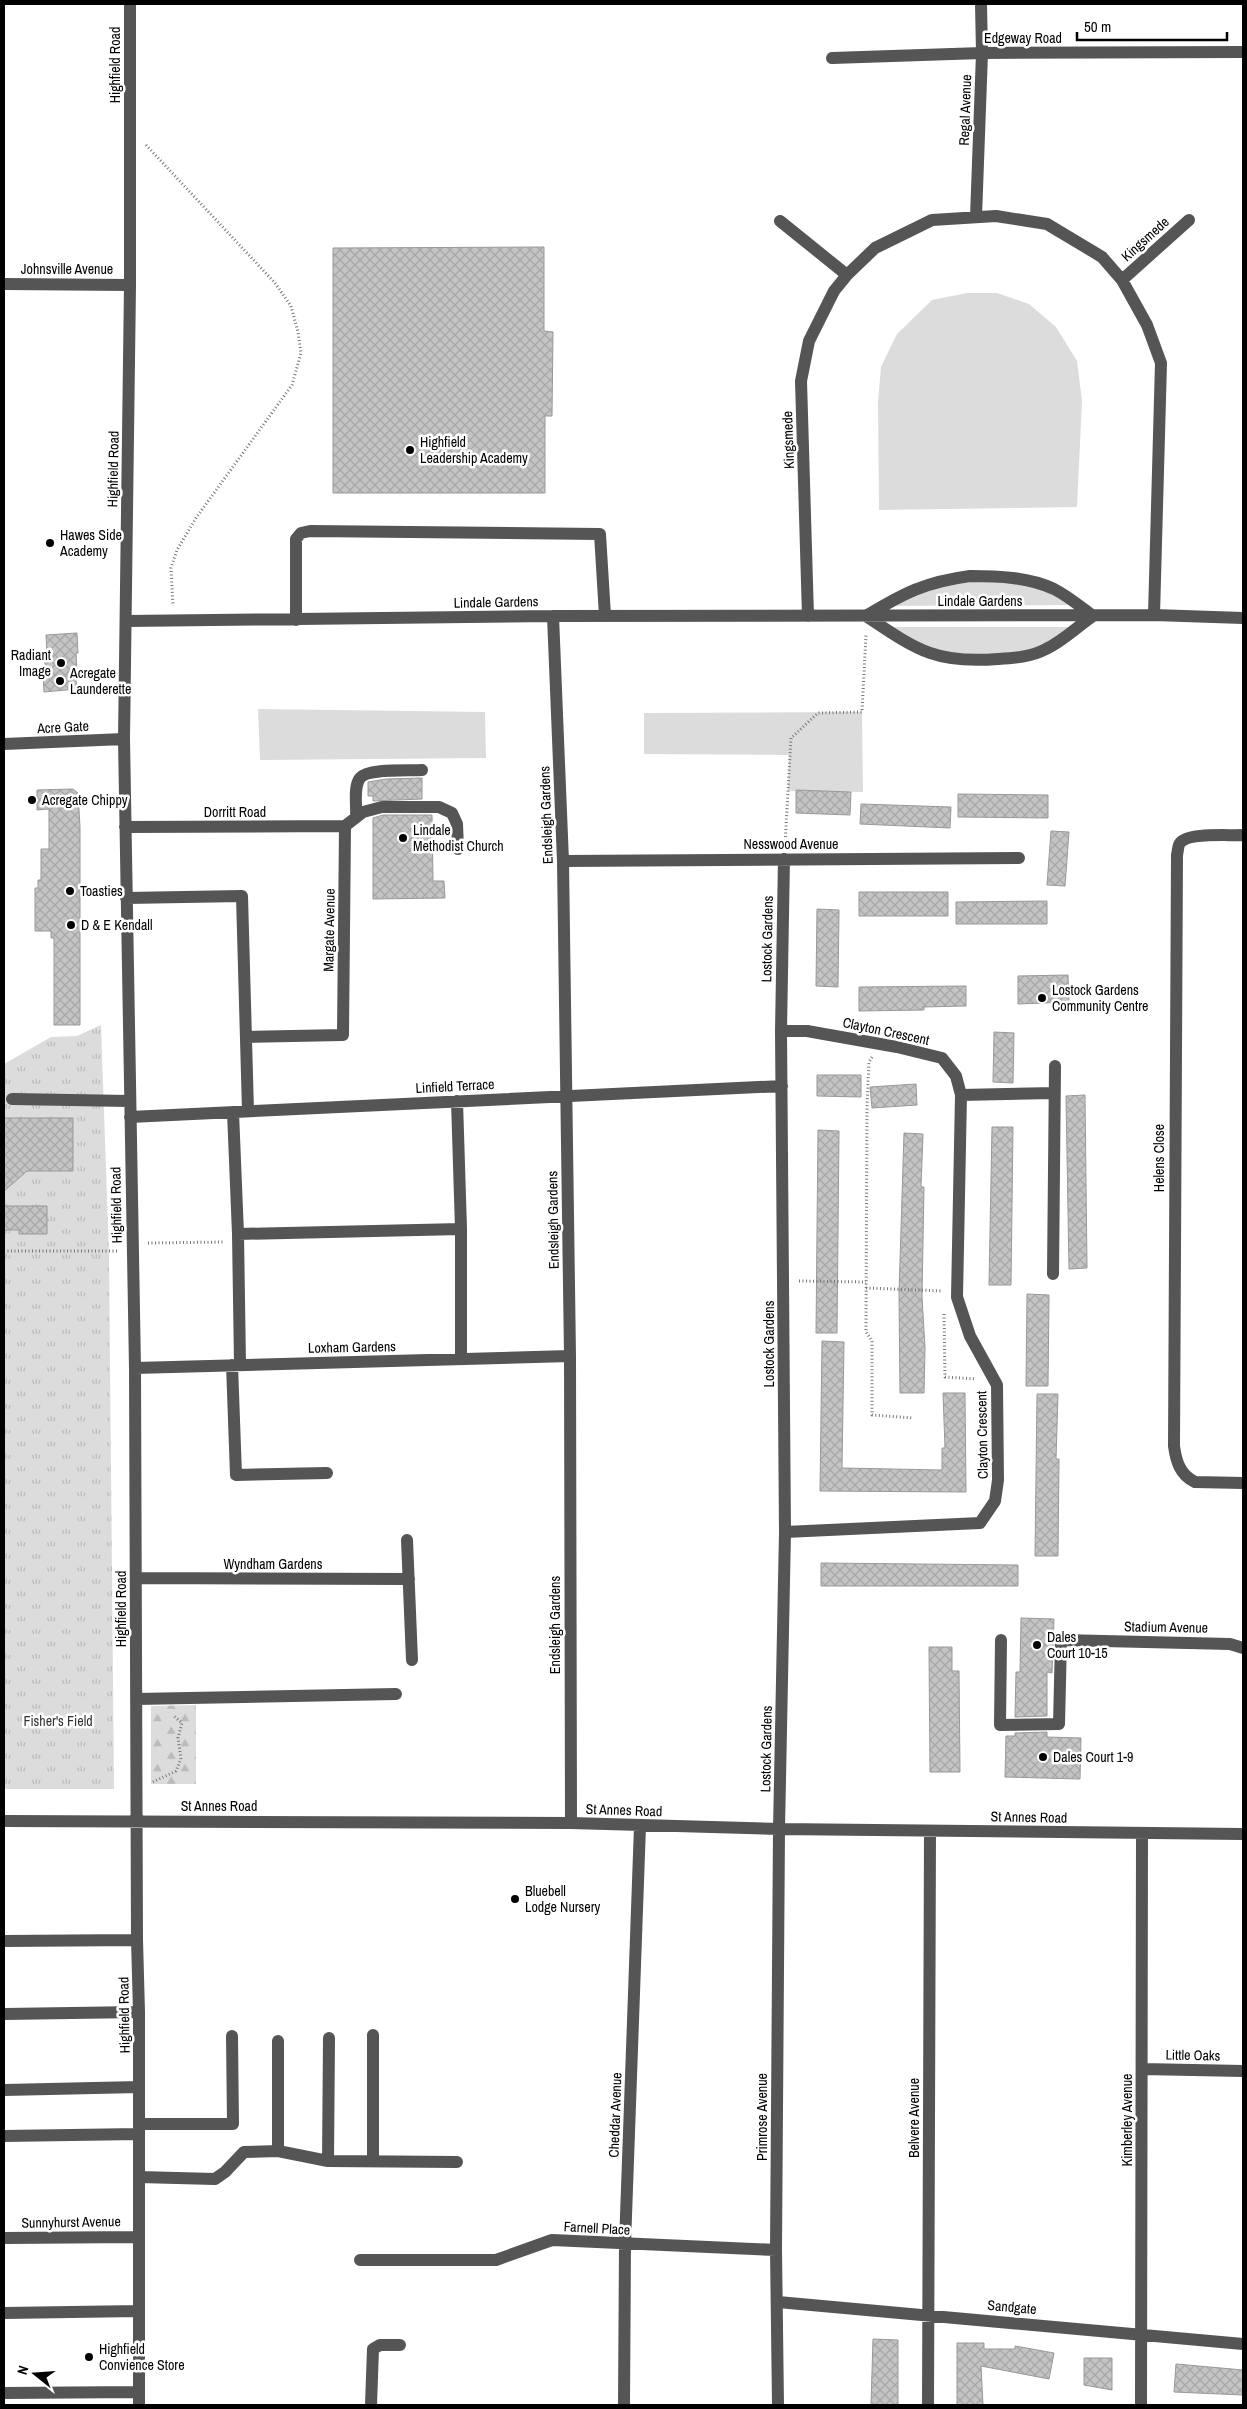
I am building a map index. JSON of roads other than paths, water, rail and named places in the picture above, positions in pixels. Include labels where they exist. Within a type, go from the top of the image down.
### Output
[{"type":"street","name":"Highfield Road","points":[[130,4],[130,285],[124,739],[137,1578],[136,1788],[139,2012],[139,2405]]},
{"type":"street","name":"Regal Avenue","points":[[976,218],[982,53],[981,4]]},
{"type":"street","name":"Edgeway Road","points":[[832,58],[982,53],[1243,52]]},
{"type":"street","name":"Kingsmede","points":[[808,616],[801,382],[809,341],[834,291],[847,275],[875,248],[932,220],[996,216],[1047,224],[1102,257],[1122,280],[1147,325],[1161,363],[1154,615]]},
{"type":"street","name":"Kingsmede","points":[[1122,280],[1189,220]]},
{"type":"street","points":[[780,221],[847,275]]},
{"type":"street","name":"Johnsville Avenue","points":[[4,284],[130,285]]},
{"type":"street","points":[[296,620],[296,539],[301,533],[310,531],[600,534],[602,537],[605,616]]},
{"type":"street","name":"Lindale Gardens","points":[[866,616],[903,593],[925,584],[944,579],[992,576],[1028,581],[1055,590],[1093,616]]},
{"type":"street","name":"Lindale Gardens","points":[[126,621],[553,616],[1154,615],[1243,618]]},
{"type":"street","name":"Endsleigh Gardens","points":[[553,616],[563,861],[570,1356],[571,1823]]},
{"type":"street","points":[[866,616],[902,640],[929,654],[956,660],[980,660],[1029,656],[1047,649],[1093,616]]},
{"type":"street","name":"Acre Gate","points":[[4,744],[124,739]]},
{"type":"street","points":[[356,817],[357,787],[360,778],[368,772],[422,770]]},
{"type":"street","points":[[345,826],[363,812],[382,807],[439,807],[452,813],[458,824],[458,849]]},
{"type":"street","name":"Dorritt Road","points":[[125,827],[345,826]]},
{"type":"street","name":"Margate Avenue","points":[[246,1037],[343,1036],[345,826]]},
{"type":"street","name":"Helens Close","points":[[1243,835],[1187,838],[1180,843],[1177,854],[1174,1446],[1178,1463],[1189,1479],[1195,1482],[1243,1482]]},
{"type":"street","name":"Nesswood Avenue","points":[[563,861],[1019,858]]},
{"type":"street","name":"Lostock Gardens","points":[[779,1829],[785,1532],[781,1030],[784,859]]},
{"type":"street","points":[[126,898],[242,896],[248,1111]]},
{"type":"street","name":"Clayton Crescent","points":[[781,1030],[807,1031],[880,1044],[942,1058],[956,1076],[961,1095],[957,1291],[970,1336],[997,1385],[998,1480],[995,1501],[980,1523],[785,1532]]},
{"type":"street","points":[[1052,1274],[1054,1066]]},
{"type":"street","name":"Linfield Terrace","points":[[130,1117],[782,1086]]},
{"type":"street","points":[[961,1095],[1054,1093]]},
{"type":"street","points":[[12,1099],[129,1101]]},
{"type":"street","points":[[457,1101],[461,1229],[460,1359]]},
{"type":"street","points":[[233,1112],[238,1238],[236,1475],[327,1473]]},
{"type":"street","points":[[238,1238],[461,1229]]},
{"type":"street","name":"Loxham Gardens","points":[[135,1368],[570,1356]]},
{"type":"street","points":[[407,1540],[412,1660]]},
{"type":"street","name":"Wyndham Gardens","points":[[137,1578],[409,1579]]},
{"type":"street","name":"Stadium Avenue","points":[[1001,1640],[1000,1724],[1059,1724],[1061,1640],[1230,1644],[1243,1648]]},
{"type":"street","points":[[136,1699],[396,1694]]},
{"type":"street","name":"St Annes Road","points":[[4,1821],[571,1823],[779,1829],[1243,1834]]},
{"type":"street","name":"Cheddar Avenue","points":[[624,2405],[626,2244],[640,1826]]},
{"type":"street","name":"Primrose Avenue","points":[[778,2405],[776,2250],[779,1829]]},
{"type":"street","name":"Belvere Avenue","points":[[928,2405],[930,1831]]},
{"type":"street","name":"Kimberley Avenue","points":[[1141,2405],[1143,2335],[1142,1834]]},
{"type":"street","points":[[4,1941],[137,1940]]},
{"type":"street","points":[[4,2014],[139,2012]]},
{"type":"street","points":[[373,2035],[373,2161]]},
{"type":"street","points":[[4,2136],[232,2124],[232,2036]]},
{"type":"street","points":[[328,2161],[330,2038]]},
{"type":"street","points":[[278,2041],[278,2151]]},
{"type":"street","name":"Little Oaks","points":[[1142,2069],[1243,2070]]},
{"type":"street","points":[[4,2090],[139,2087]]},
{"type":"street","points":[[139,2177],[215,2179],[225,2172],[232,2162],[244,2152],[278,2151],[328,2161],[457,2162]]},
{"type":"street","name":"Sunnyhurst Avenue","points":[[4,2238],[139,2237]]},
{"type":"street","name":"Farnell Place","points":[[360,2260],[496,2260],[552,2240],[776,2250]]},
{"type":"street","name":"Sandgate","points":[[778,2302],[928,2314],[1243,2344]]},
{"type":"street","points":[[4,2313],[139,2311]]},
{"type":"street","points":[[371,2405],[373,2349],[380,2345],[400,2345]]},
{"type":"street","points":[[4,2393],[37,2399],[139,2392]]},
{"type":"place","name":"Highfield Leadership Academy","points":[[410,450]]},
{"type":"place","name":"Hawes Side Academy","points":[[50,543]]},
{"type":"place","name":"Radiant Image","points":[[61,663]]},
{"type":"place","name":"Acregate Launderette","points":[[60,681]]},
{"type":"place","name":"Acregate Chippy","points":[[32,800]]},
{"type":"place","name":"Lindale Methodist Church","points":[[403,838]]},
{"type":"place","name":"Toasties","points":[[70,891]]},
{"type":"place","name":"D & E Kendall","points":[[71,925]]},
{"type":"place","name":"Lostock Gardens Community Centre","points":[[1042,998]]},
{"type":"place","name":"Dales Court 10-15","points":[[1037,1645]]},
{"type":"place","name":"Dales Court 1-9","points":[[1043,1757]]},
{"type":"place","name":"Bluebell Lodge Nursery","points":[[515,1899]]},
{"type":"place","name":"Highfield Convience Store","points":[[89,2357]]},
{"type":"park label","name":"Fisher's Field","points":[[58,1721]]}]
